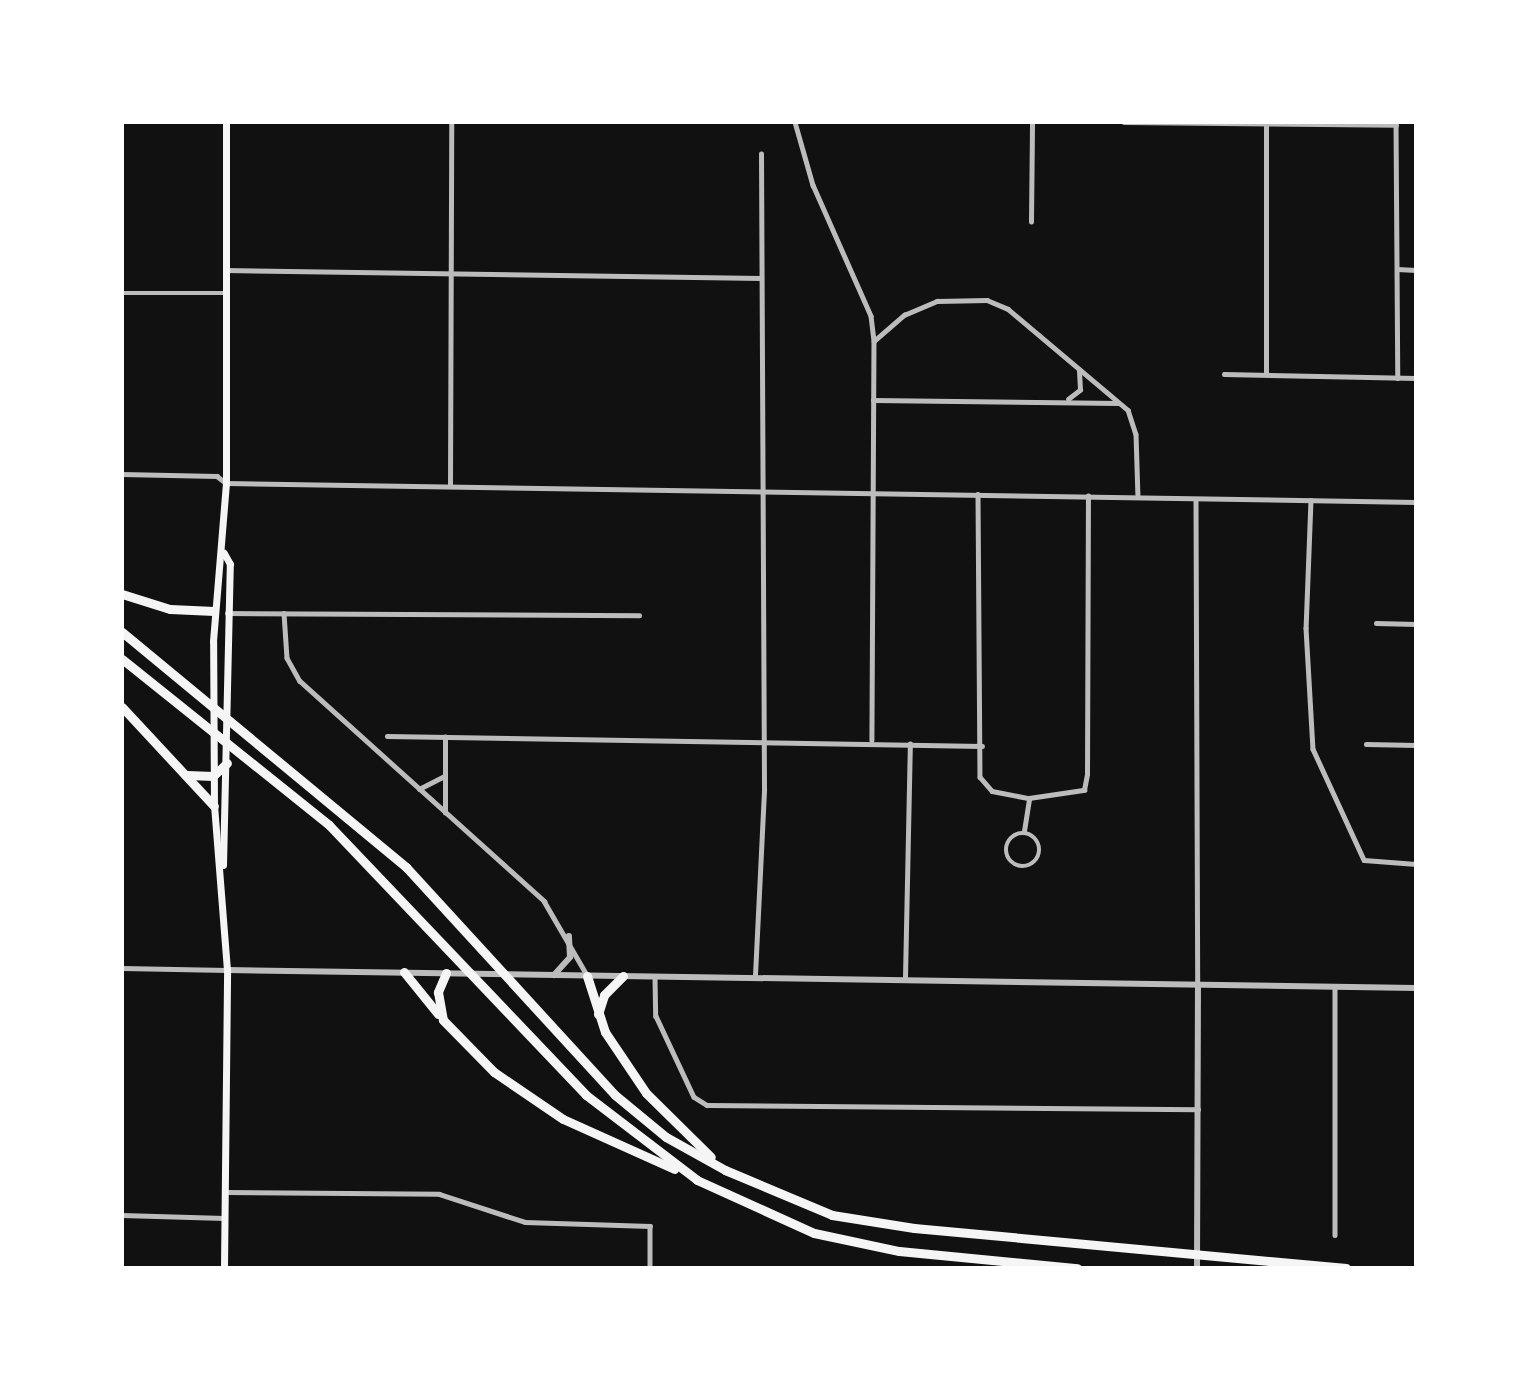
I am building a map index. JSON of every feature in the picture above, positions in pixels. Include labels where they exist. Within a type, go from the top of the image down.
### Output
[{"type":"highway","points":[[122,594],[170,609],[214,611]]},
{"type":"highway","points":[[122,632],[254,736],[406,867],[615,1095],[666,1137],[725,1170],[832,1215],[914,1228],[1346,1268]]},
{"type":"highway","points":[[122,659],[249,759],[338,834],[448,946],[586,1095],[697,1180]]},
{"type":"highway","points":[[122,707],[214,806]]},
{"type":"highway","points":[[187,775],[213,776],[227,763]]},
{"type":"highway","points":[[404,972],[443,1020],[529,1097],[697,1180],[814,1233],[899,1251],[1077,1268]]},
{"type":"highway","points":[[443,1020],[438,992],[446,973]]},
{"type":"highway","points":[[587,976],[598,1014],[646,1093],[725,1170]]},
{"type":"highway","points":[[598,1014],[604,995],[624,976]]},
{"type":"main road","points":[[224,1268],[227,971],[213,776],[214,611],[224,553],[226,482],[226,122]]},
{"type":"main road","points":[[222,873],[227,763],[227,613],[230,564],[224,553]]},
{"type":"main road","points":[[214,611],[227,613]]},
{"type":"street","points":[[450,486],[451,122]]},
{"type":"street","points":[[795,122],[874,341],[872,740]]},
{"type":"street","points":[[1031,222],[1032,122]]},
{"type":"street","points":[[1124,122],[1396,124],[1398,378]]},
{"type":"street","points":[[1266,123],[1266,375]]},
{"type":"street","points":[[755,975],[764,738],[761,154]]},
{"type":"street","points":[[225,270],[761,278]]},
{"type":"street","points":[[1397,270],[1416,270]]},
{"type":"street","points":[[122,293],[226,293]]},
{"type":"street","points":[[874,341],[905,314],[937,301],[987,300],[1027,323],[1119,403],[1134,420],[1138,496]]},
{"type":"street","points":[[1063,401],[1080,390],[1077,366]]},
{"type":"street","points":[[1224,374],[1416,378]]},
{"type":"street","points":[[873,400],[1119,403]]},
{"type":"street","points":[[122,474],[217,477],[226,482],[1416,502]]},
{"type":"street","points":[[978,494],[984,785],[1029,798],[1084,790],[1090,762],[1088,496]]},
{"type":"street","points":[[1196,499],[1197,1268]]},
{"type":"street","points":[[1311,500],[1306,628],[1313,749],[1364,860],[1386,864],[1416,864]]},
{"type":"street","points":[[227,613],[639,615]]},
{"type":"street","points":[[284,613],[287,658],[300,681],[444,814],[544,901],[569,936],[587,976]]},
{"type":"street","points":[[1376,623],[1416,624]]},
{"type":"street","points":[[387,736],[764,738],[982,746]]},
{"type":"street","points":[[444,737],[444,814]]},
{"type":"street","points":[[905,977],[910,743]]},
{"type":"street","points":[[1366,744],[1416,745]]},
{"type":"street","points":[[418,789],[444,775]]},
{"type":"street","points":[[1024,831],[1043,849],[1036,863],[1014,863],[1002,853],[1024,831],[1029,798]]},
{"type":"street","points":[[554,975],[570,957],[569,936]]},
{"type":"street","points":[[122,968],[655,978],[755,975],[905,977],[1416,988]]},
{"type":"street","points":[[655,978],[656,1016],[694,1097],[707,1105],[1198,1109]]},
{"type":"street","points":[[1335,986],[1335,1236]]},
{"type":"street","points":[[224,1192],[439,1194],[525,1222],[650,1226],[650,1268]]},
{"type":"street","points":[[122,1215],[224,1218]]}]
